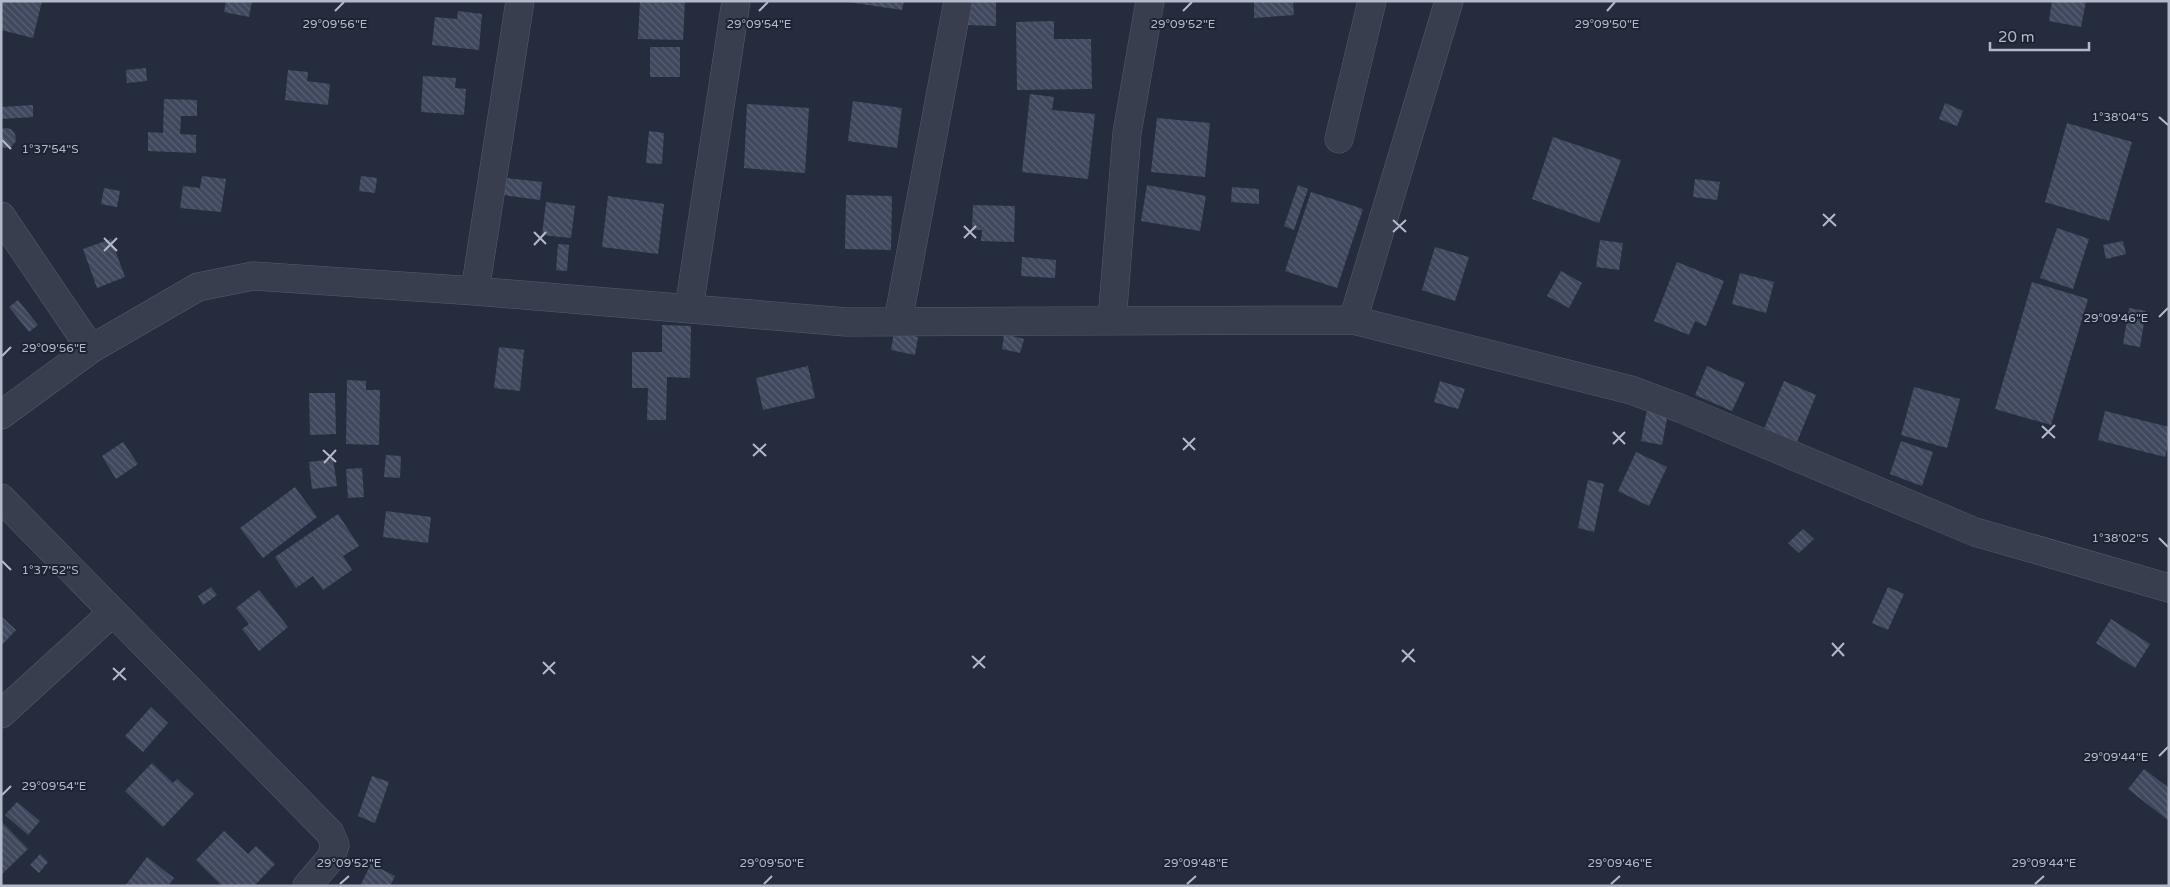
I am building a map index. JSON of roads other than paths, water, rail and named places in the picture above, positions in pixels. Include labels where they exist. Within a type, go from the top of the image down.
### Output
[{"type":"street","points":[[475,291],[520,1]]},
{"type":"street","points":[[688,308],[736,1]]},
{"type":"street","points":[[898,322],[958,1]]},
{"type":"street","points":[[1112,321],[1127,133],[1150,1]]},
{"type":"street","points":[[1339,139],[1372,1]]},
{"type":"street","points":[[1353,320],[1449,1]]},
{"type":"street","points":[[1,216],[90,348]]},
{"type":"street","points":[[1,416],[90,348],[198,287],[253,276],[475,291],[846,322],[1353,320],[1631,390],[1682,409],[1975,532],[2169,588]]},
{"type":"street","points":[[1,498],[330,833],[335,845],[331,858],[307,886]]},
{"type":"street","points":[[1,714],[113,612]]}]
